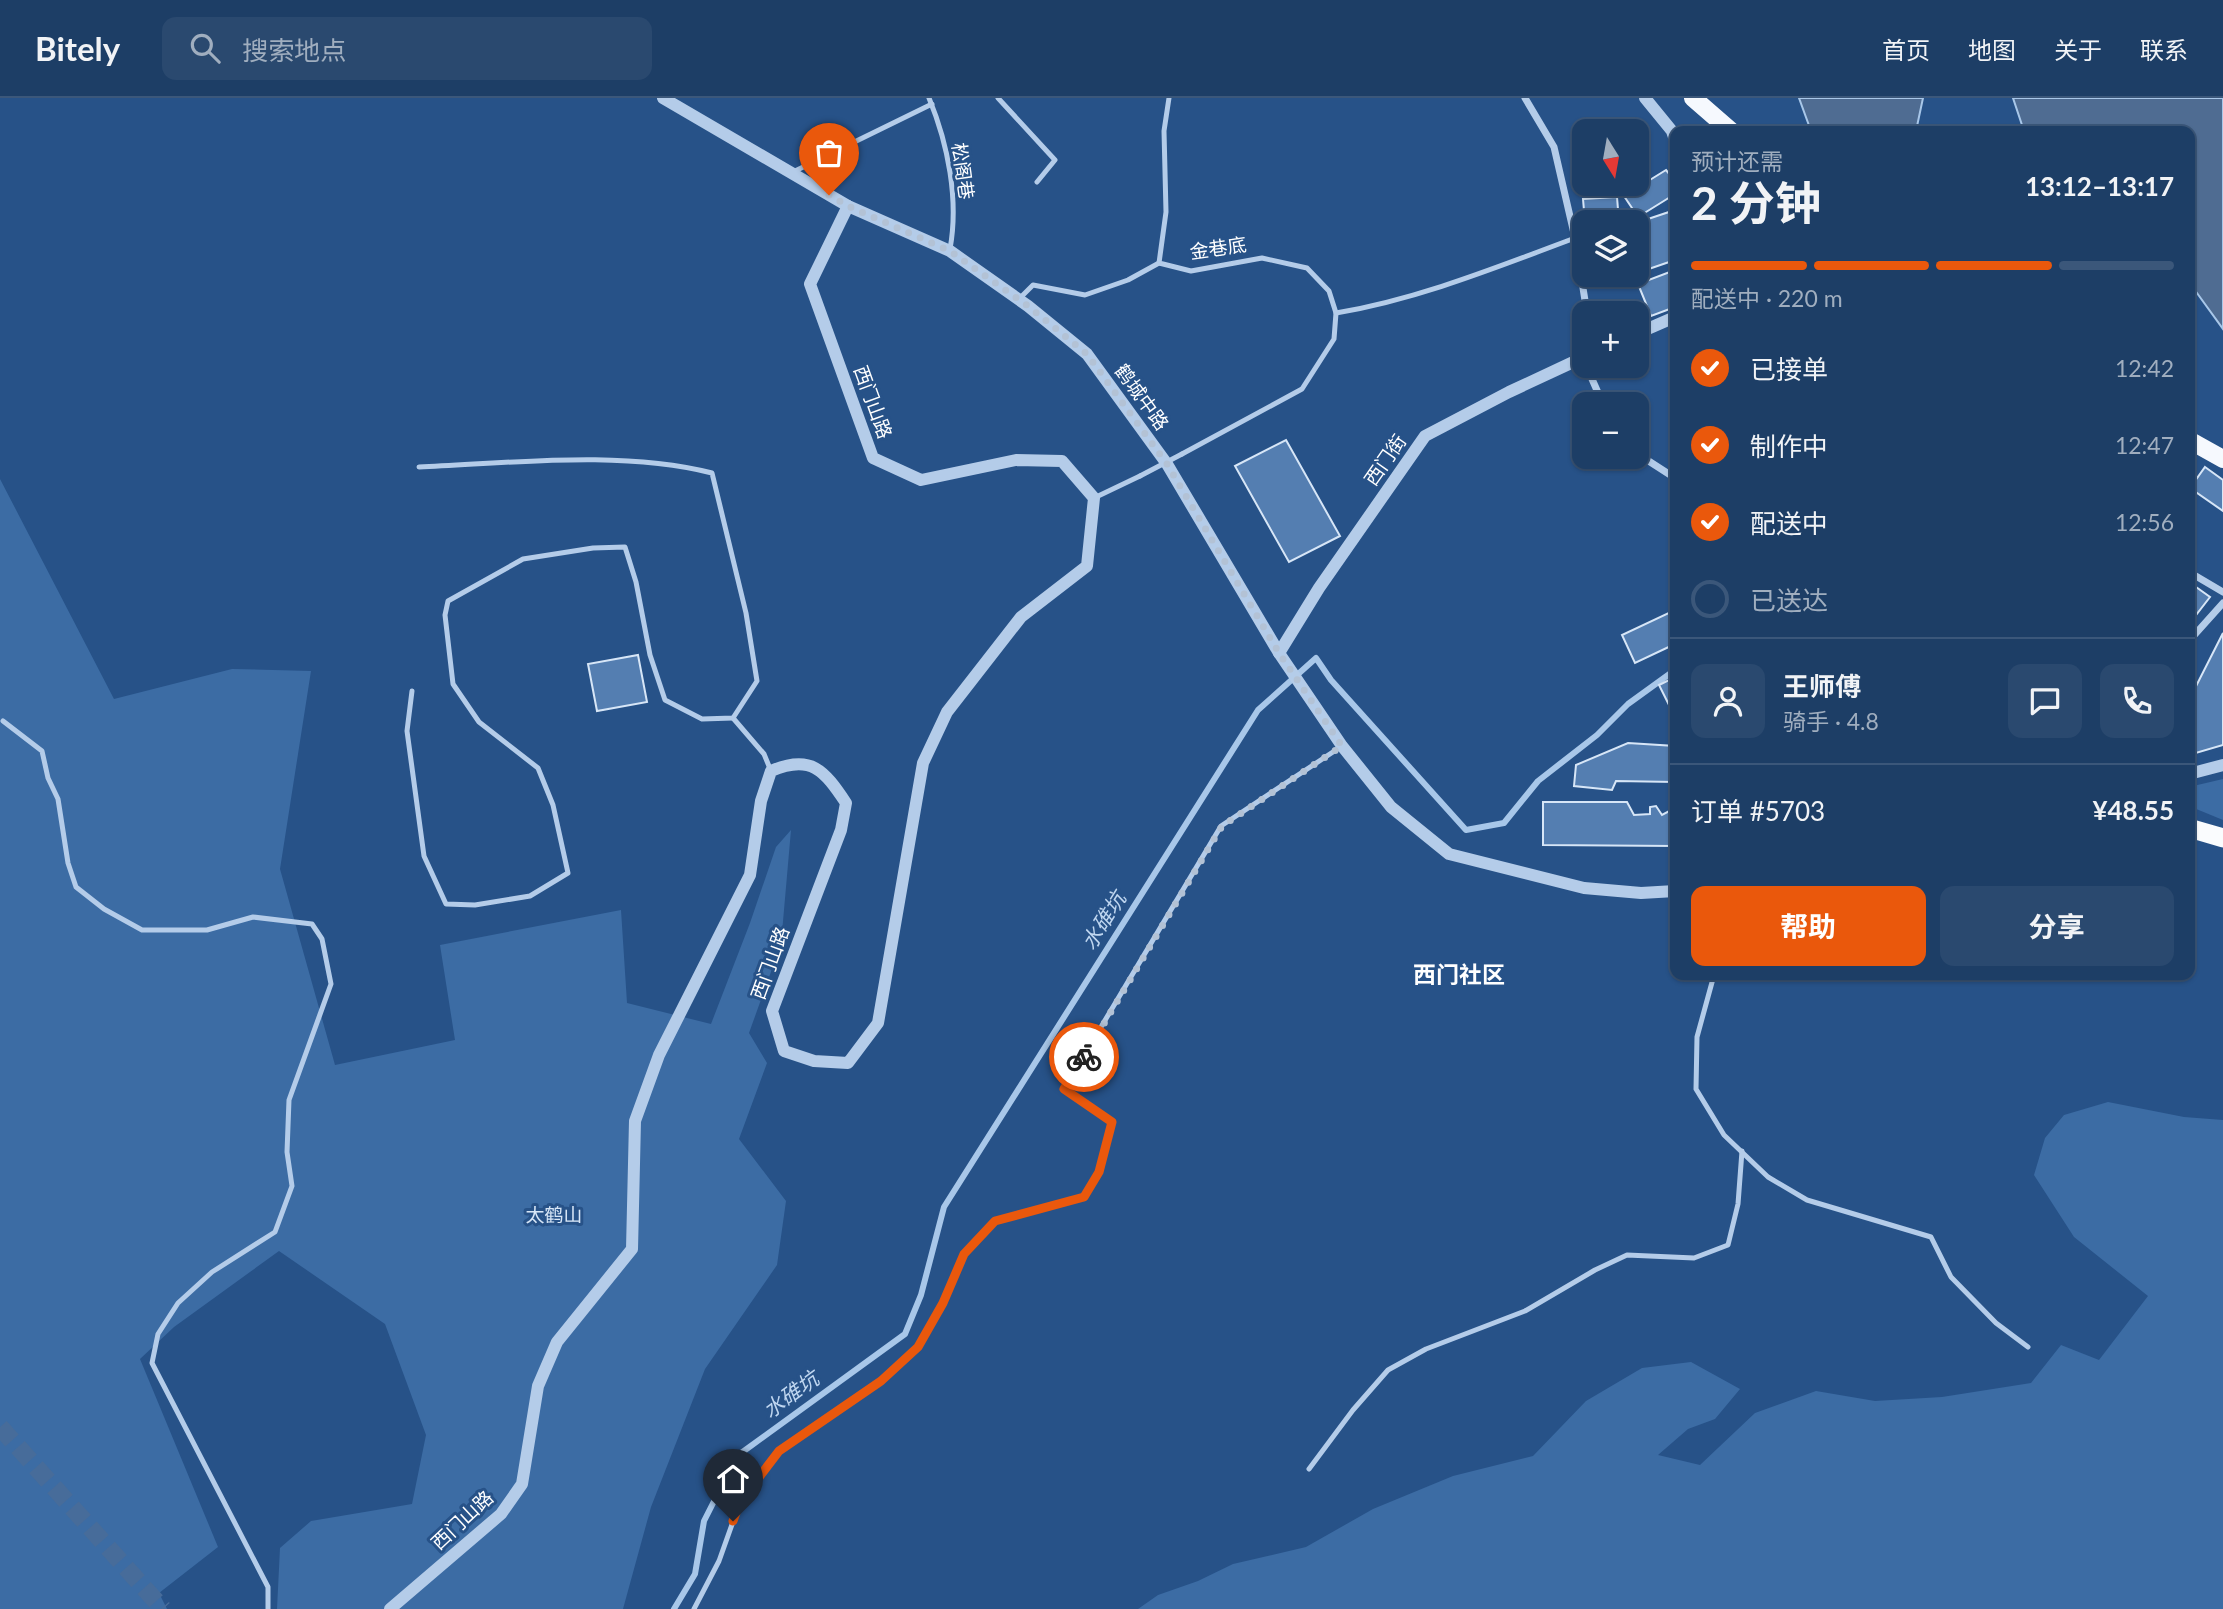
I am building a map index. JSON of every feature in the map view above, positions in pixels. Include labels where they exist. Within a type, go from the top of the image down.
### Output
[{"type":"highway","points":[[2195,830],[2223,838]]},
{"type":"main road","points":[[1693,98],[1725,126]]},
{"type":"main road","points":[[2195,443],[2222,458]]},
{"type":"street","name":"鹤城中路","points":[[663,98],[848,206],[950,251],[1087,354],[1167,464],[1279,653],[1342,746],[1391,807],[1449,854],[1584,888],[1641,893],[1670,891]]},
{"type":"street","points":[[1525,98],[1554,148],[1572,222]]},
{"type":"street","points":[[1645,98],[1670,129]]},
{"type":"street","name":"西门山路","points":[[390,1609],[501,1514],[522,1485],[538,1386],[557,1342],[632,1249],[635,1121],[659,1055],[750,875],[761,801],[771,771],[802,763],[827,774],[846,803],[841,830],[772,1011],[785,1051],[814,1061],[848,1063],[878,1023],[923,763],[947,712],[1021,617],[1087,566],[1094,498],[1062,461],[1016,460],[921,480],[873,458],[810,284],[848,206]]},
{"type":"street","points":[[1649,328],[1670,319]]},
{"type":"street","name":"西门街","points":[[1279,653],[1319,588],[1425,436],[1572,363]]},
{"type":"street","points":[[1649,461],[1670,475]]},
{"type":"street","points":[[2195,576],[2223,592]]},
{"type":"street","points":[[2195,634],[2223,604]]},
{"type":"street","points":[[2195,772],[2223,765]]},
{"type":"lane","points":[[998,98],[1055,160],[1037,182]]},
{"type":"lane","name":"金巷底","points":[[1168,98],[1164,131],[1166,212],[1159,263],[1191,271],[1262,258],[1307,268],[1329,291],[1336,313]]},
{"type":"lane","points":[[792,173],[931,101]]},
{"type":"lane","name":"松阁巷","points":[[931,101],[940,124],[950,175],[954,226],[950,251]]},
{"type":"lane","points":[[1094,498],[1302,389],[1334,339],[1336,313],[1380,306],[1572,239]]},
{"type":"lane","points":[[1018,300],[1033,285],[1085,295],[1128,280],[1159,263]]},
{"type":"lane","points":[[419,467],[613,460],[688,467],[712,473],[746,613],[757,681],[733,718]]},
{"type":"lane","points":[[412,691],[407,731],[424,856],[446,904],[475,905],[530,896],[568,873],[553,805],[538,768],[479,722],[453,684],[445,615],[447,601],[523,559],[593,548],[625,547],[636,582],[650,655],[665,700],[702,719],[733,718]]},
{"type":"lane","points":[[733,718],[764,754],[771,771]]},
{"type":"lane","points":[[3,721],[42,751],[48,778],[58,799],[68,863],[76,887],[104,909],[142,930],[207,930],[253,917],[312,924],[322,939],[331,984],[289,1100],[287,1152],[292,1186],[275,1232],[212,1272],[177,1303],[158,1334],[152,1363],[268,1587],[268,1609]]},
{"type":"lane","points":[[694,1609],[719,1561],[740,1502],[779,1451],[881,1381],[918,1347],[943,1303],[964,1254],[995,1221],[1084,1197],[1099,1172],[1112,1122],[1064,1089],[1222,826],[1342,746]]},
{"type":"lane","points":[[1713,980],[1697,1037],[1696,1089],[1724,1135],[1768,1177],[1807,1200],[1931,1237],[1951,1277],[1996,1323],[2028,1347]]},
{"type":"lane","points":[[1309,1469],[1353,1410],[1388,1370],[1426,1349],[1525,1311],[1595,1270],[1627,1255],[1694,1258],[1728,1245],[1738,1204],[1742,1151]]},
{"type":"green space","name":"太鹤山","points":[[0,479],[114,699],[232,669],[311,671],[280,869],[335,1065],[455,1040],[440,945],[621,910],[627,1003],[711,1024],[776,847],[791,830],[781,944],[749,1033],[767,1063],[739,1139],[786,1201],[777,1265],[705,1369],[651,1507],[623,1609],[277,1609],[280,1548],[311,1521],[412,1504],[426,1435],[385,1324],[279,1251],[174,1327],[140,1359],[218,1547],[159,1593],[167,1609],[0,1609]]},
{"type":"green space","points":[[2223,779],[2223,820],[2195,808],[2195,786]]},
{"type":"green space","points":[[2108,1102],[2184,1117],[2223,1120],[2223,1609],[1138,1609],[1158,1595],[1198,1581],[1233,1564],[1306,1547],[1373,1509],[1453,1476],[1533,1456],[1586,1401],[1642,1368],[1691,1362],[1740,1389],[1715,1419],[1688,1429],[1658,1455],[1700,1465],[1755,1413],[1816,1391],[1875,1401],[1942,1397],[2031,1383],[2061,1345],[2099,1360],[2148,1296],[2074,1237],[2034,1175],[2045,1138],[2064,1115]]},
{"type":"shaded area","points":[[1799,98],[1923,98],[1917,126],[1809,126]]},
{"type":"shaded area","points":[[2013,98],[2223,98],[2223,329],[2195,290],[2195,126],[2022,126]]},
{"type":"building","points":[[1666,170],[1670,175],[1670,197],[1649,210],[1633,210],[1624,196],[1649,196],[1649,181]]},
{"type":"building","points":[[1617,197],[1618,210],[1584,210],[1583,199]]},
{"type":"building","points":[[1670,212],[1670,262],[1649,269],[1649,219]]},
{"type":"building","points":[[1670,272],[1670,309],[1651,316],[1649,301],[1645,301],[1639,287],[1649,287],[1649,280]]},
{"type":"building","points":[[1286,440],[1340,536],[1289,562],[1235,466]]},
{"type":"building","points":[[2205,467],[2223,480],[2223,511],[2195,491],[2195,481]]},
{"type":"building","points":[[2195,586],[2210,597],[2195,616]]},
{"type":"building","points":[[1670,612],[1670,646],[1635,663],[1622,635]]},
{"type":"building","points":[[2223,633],[2223,745],[2195,753],[2195,688]]},
{"type":"building","points":[[638,655],[647,702],[597,711],[588,664]]},
{"type":"building","points":[[1670,680],[1670,707],[1659,685]]},
{"type":"building","points":[[1628,743],[1670,746],[1670,782],[1616,781],[1612,790],[1574,786],[1576,765]]},
{"type":"building","points":[[1543,802],[1627,802],[1634,815],[1650,814],[1650,807],[1656,806],[1662,815],[1670,811],[1670,846],[1543,845]]},
{"type":"waterway","name":"水碓坑","points":[[674,1609],[695,1574],[704,1521],[737,1456],[905,1334],[921,1295],[944,1207],[1258,710],[1316,658],[1331,680],[1466,830],[1504,823],[1538,781],[1597,735],[1628,704],[1670,674]]},
{"type":"tunnel","points":[[0,1427],[163,1609]]},
{"type":"way so far","points":[[829,195],[950,251],[1028,306],[1087,354],[1167,464],[1279,653],[1342,746],[1222,826],[1084,1057]]},
{"type":"district","name":"西门社区","points":[[1459,975]]},
{"type":"route","points":[[733,1521],[740,1502],[779,1451],[881,1381],[918,1347],[943,1303],[964,1254],[995,1221],[1084,1197],[1099,1172],[1112,1122],[1064,1089],[1084,1057]]}]
